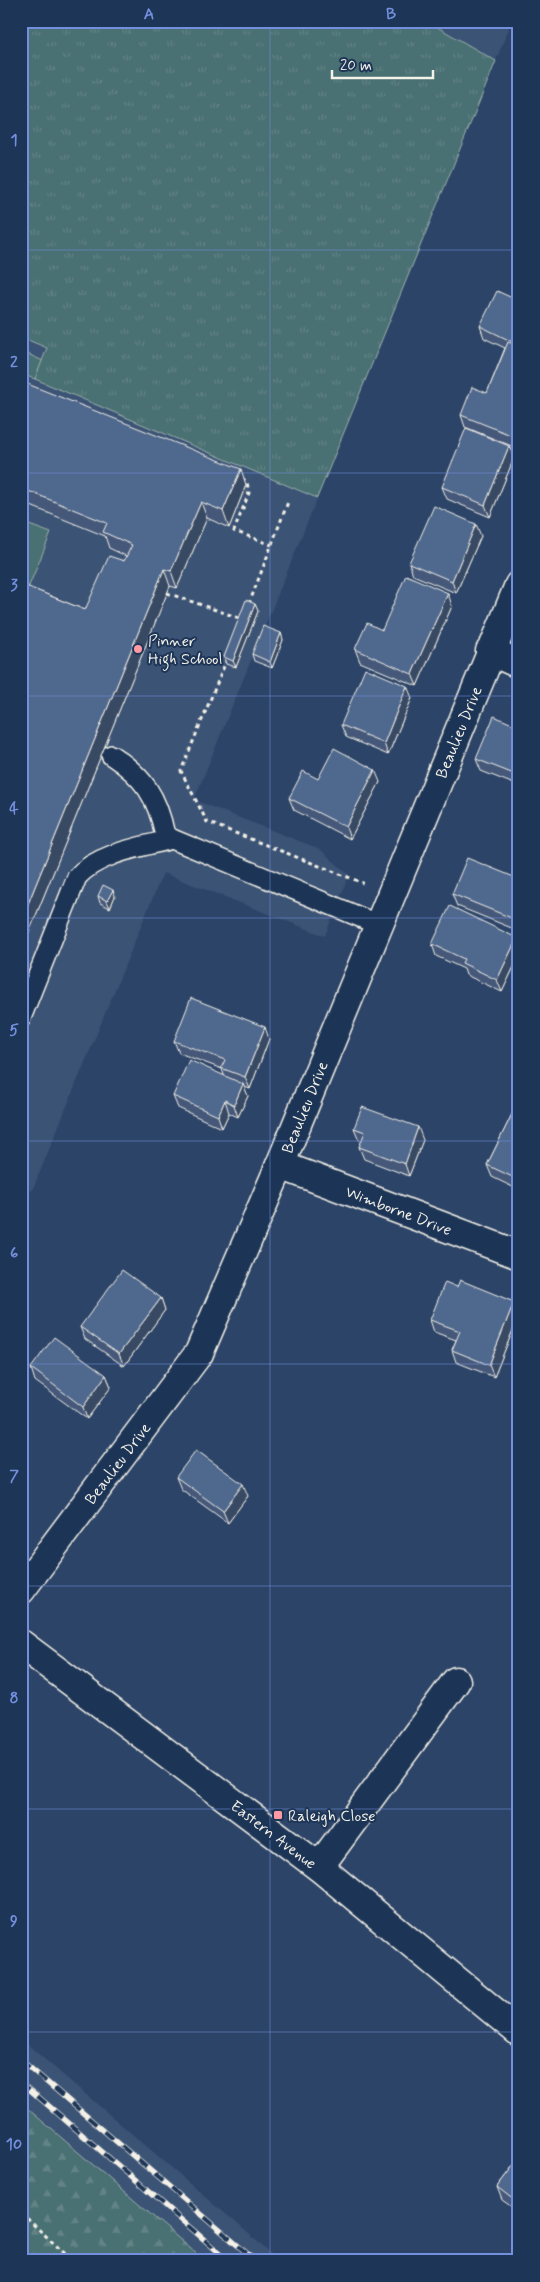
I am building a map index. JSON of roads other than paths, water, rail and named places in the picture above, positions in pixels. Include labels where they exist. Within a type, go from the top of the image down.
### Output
[{"type":"street","name":"Beaulieu Drive","points":[[21,1590],[199,1353],[280,1165],[490,651],[519,585]]},
{"type":"street","points":[[490,651],[519,664]]},
{"type":"street","name":"Wimborne Drive","points":[[280,1165],[519,1255]]},
{"type":"street","name":"Eastern Avenue","points":[[21,1644],[319,1867],[519,2032]]},
{"type":"street","points":[[319,1867],[456,1681]]},
{"type":"lane","points":[[110,755],[129,767],[148,787],[158,805],[166,835],[172,839],[379,925]]},
{"type":"lane","points":[[21,1018],[77,877],[85,868],[113,856],[172,839]]},
{"type":"railway","points":[[21,2060],[256,2261]]},
{"type":"railway","points":[[21,2082],[229,2261]]},
{"type":"place","name":"Pinner High School","points":[[138,649]]},
{"type":"place","name":"Raleigh Close","points":[[278,1815]]}]
